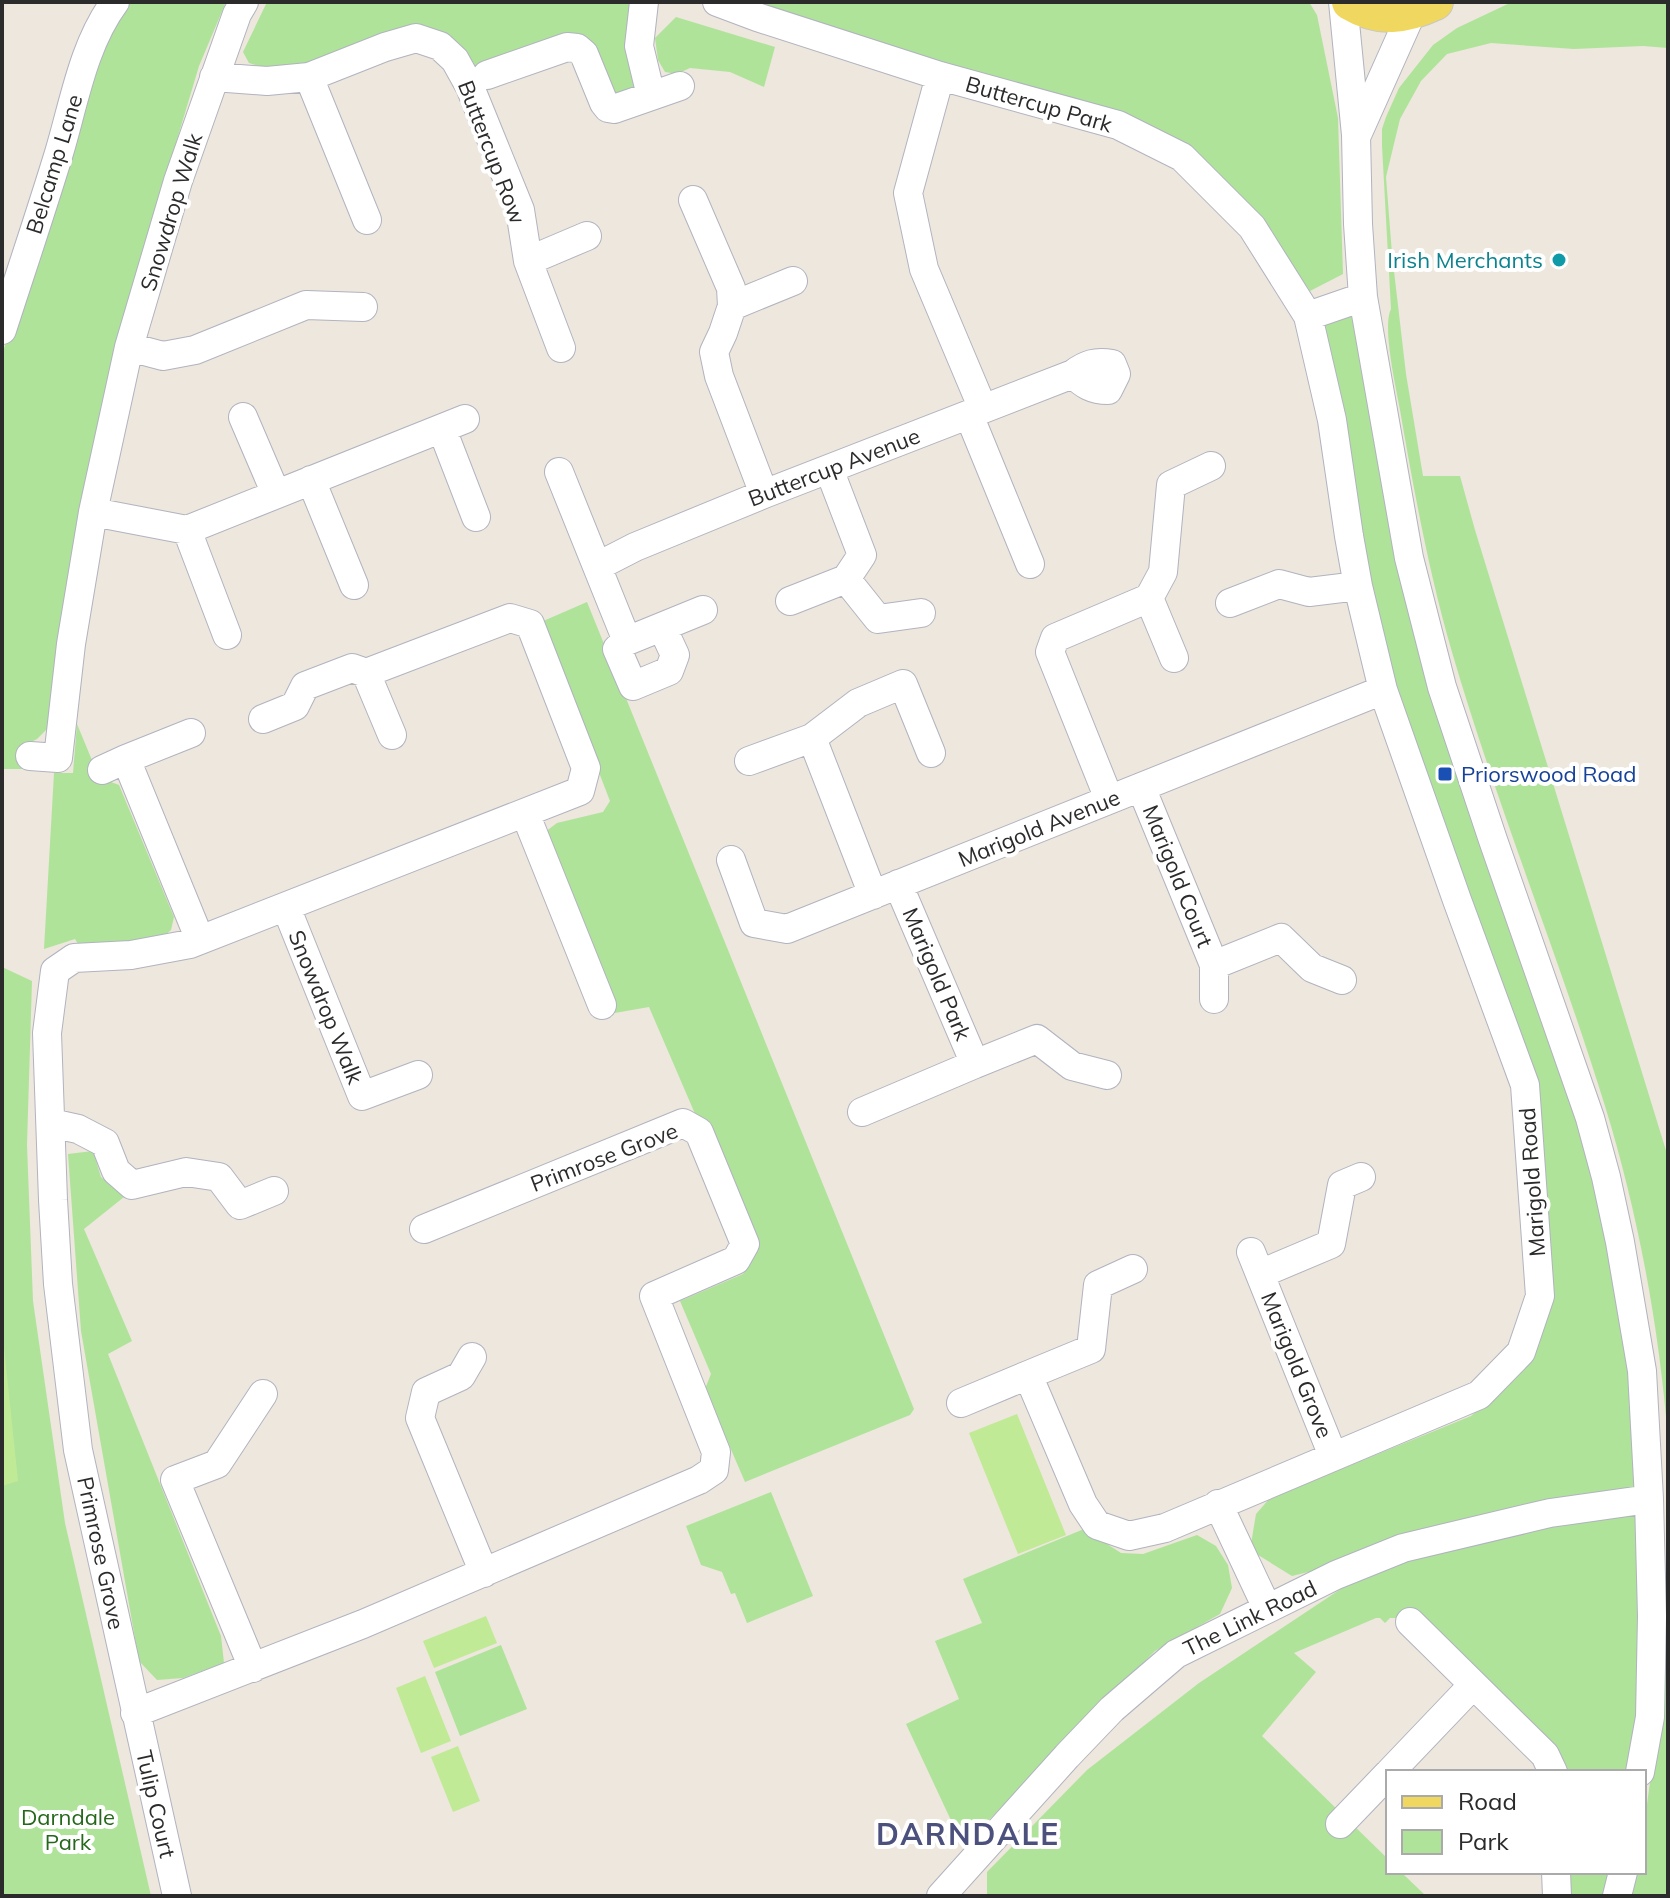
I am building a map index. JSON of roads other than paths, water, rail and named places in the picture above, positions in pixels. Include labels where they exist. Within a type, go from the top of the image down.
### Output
[{"type":"main road","points":[[1350,2],[1378,13],[1396,14],[1424,7]]},
{"type":"street","name":"Belcamp Lane","points":[[2,330],[84,66],[115,2]]},
{"type":"street","name":"Snowdrop Walk","points":[[30,756],[58,758],[71,644],[93,512],[129,347],[178,181],[237,14],[244,2]]},
{"type":"street","points":[[644,2],[639,46],[651,96]]},
{"type":"street","points":[[717,2],[940,76]]},
{"type":"street","points":[[1343,2],[1356,135],[1363,297],[1409,558],[1442,687],[1590,1118],[1620,1242],[1642,1371],[1652,1616],[1650,1717],[1640,1770]]},
{"type":"street","points":[[1356,135],[1424,7]]},
{"type":"street","name":"Buttercup Row","points":[[214,77],[267,81],[309,77],[416,38],[440,46],[455,60],[470,87],[520,210],[528,261],[561,348]]},
{"type":"street","points":[[487,75],[567,47],[577,48],[584,54],[608,108],[614,109],[680,86]]},
{"type":"street","name":"Buttercup Park","points":[[1030,564],[924,269],[908,193],[940,76],[1118,125],[1182,157],[1252,227],[1308,316],[1332,420],[1358,586],[1383,690]]},
{"type":"street","points":[[309,77],[367,220]]},
{"type":"street","points":[[693,200],[731,288],[732,306],[714,352],[719,376],[764,494]]},
{"type":"street","points":[[528,261],[587,236]]},
{"type":"street","points":[[732,306],[793,281]]},
{"type":"street","points":[[1308,316],[1363,297]]},
{"type":"street","points":[[129,347],[163,356],[195,350],[306,305],[363,307]]},
{"type":"street","name":"Buttercup Avenue","points":[[598,566],[635,547],[764,494],[1073,374]]},
{"type":"street","points":[[243,417],[276,494]]},
{"type":"street","points":[[93,512],[187,530],[453,424],[476,517]]},
{"type":"street","points":[[1109,799],[1050,652],[1055,638],[1149,598],[1163,572],[1171,485],[1211,466]]},
{"type":"street","points":[[790,601],[846,579],[862,555],[829,469]]},
{"type":"street","points":[[559,472],[627,641]]},
{"type":"street","points":[[311,480],[354,585]]},
{"type":"street","points":[[187,530],[227,635]]},
{"type":"street","points":[[846,579],[878,619],[921,613]]},
{"type":"street","points":[[1230,603],[1279,584],[1309,592],[1358,586]]},
{"type":"street","points":[[1149,598],[1174,658]]},
{"type":"street","points":[[662,627],[675,655],[669,671],[633,686],[617,649],[627,641],[703,610]]},
{"type":"street","name":"Snowdrop Walk","points":[[74,958],[131,955],[190,944],[580,791],[586,768],[530,624],[510,618],[366,673],[352,668],[305,686],[295,706],[263,719]]},
{"type":"street","points":[[366,673],[392,735]]},
{"type":"street","points":[[749,761],[812,738],[858,703],[903,684],[931,753]]},
{"type":"street","name":"Marigold Avenue","points":[[731,860],[754,923],[787,929],[1383,690]]},
{"type":"street","name":"Marigold Road","points":[[1028,1375],[1083,1504],[1097,1525],[1129,1536],[1165,1528],[1479,1395],[1521,1352],[1540,1296],[1525,1085],[1383,690]]},
{"type":"street","points":[[191,733],[114,764],[200,940]]},
{"type":"street","name":"Marigold Park","points":[[812,738],[975,1064]]},
{"type":"street","name":"Marigold Court","points":[[1141,787],[1214,965],[1214,999]]},
{"type":"street","points":[[525,813],[602,1005]]},
{"type":"street","name":"Snowdrop Walk","points":[[286,907],[362,1096],[418,1075]]},
{"type":"street","name":"Marigold Court","points":[[1214,965],[1281,938],[1312,968],[1342,980]]},
{"type":"street","name":"Primrose Grove","points":[[74,958],[55,971],[47,1033],[58,1284],[78,1450],[135,1713],[484,1573],[699,1480],[714,1470],[716,1452],[654,1296],[736,1260],[745,1244],[699,1132],[683,1123],[424,1229]]},
{"type":"street","name":"Marigold Park","points":[[862,1112],[1037,1039],[1072,1066],[1107,1075]]},
{"type":"street","points":[[51,1123],[78,1129],[105,1143],[116,1171],[132,1185],[186,1172],[219,1177],[240,1205],[274,1191]]},
{"type":"street","name":"Marigold Grove","points":[[1333,1456],[1256,1263],[1331,1244],[1342,1185],[1361,1177]]},
{"type":"street","points":[[961,1403],[1091,1349],[1098,1285],[1133,1269]]},
{"type":"street","points":[[472,1357],[461,1376],[426,1392],[420,1418],[484,1573]]},
{"type":"street","points":[[253,1668],[175,1480],[217,1464],[263,1394]]},
{"type":"street","name":"The Link Road","points":[[947,1894],[1067,1756],[1112,1709],[1176,1654],[1336,1575],[1403,1548],[1550,1513],[1649,1499]]},
{"type":"street","points":[[1218,1504],[1267,1608]]},
{"type":"street","points":[[1410,1622],[1545,1755],[1552,1770]]},
{"type":"street","points":[[1392,1770],[1473,1685]]},
{"type":"street","name":"Tulip Court","points":[[135,1713],[177,1896]]},
{"type":"street","points":[[1340,1824],[1386,1776]]},
{"type":"street","points":[[1556,1874],[1557,1896]]},
{"type":"street","points":[[1617,1896],[1622,1874]]},
{"type":"place","name":"Irish Merchants","points":[[1559,260]]},
{"type":"place","name":"Priorswood Road","points":[[1445,774]]},
{"type":"district","name":"DARNDALE","points":[[968,1834]]},
{"type":"park label","name":"Darndale Park","points":[[68,1830]]}]
